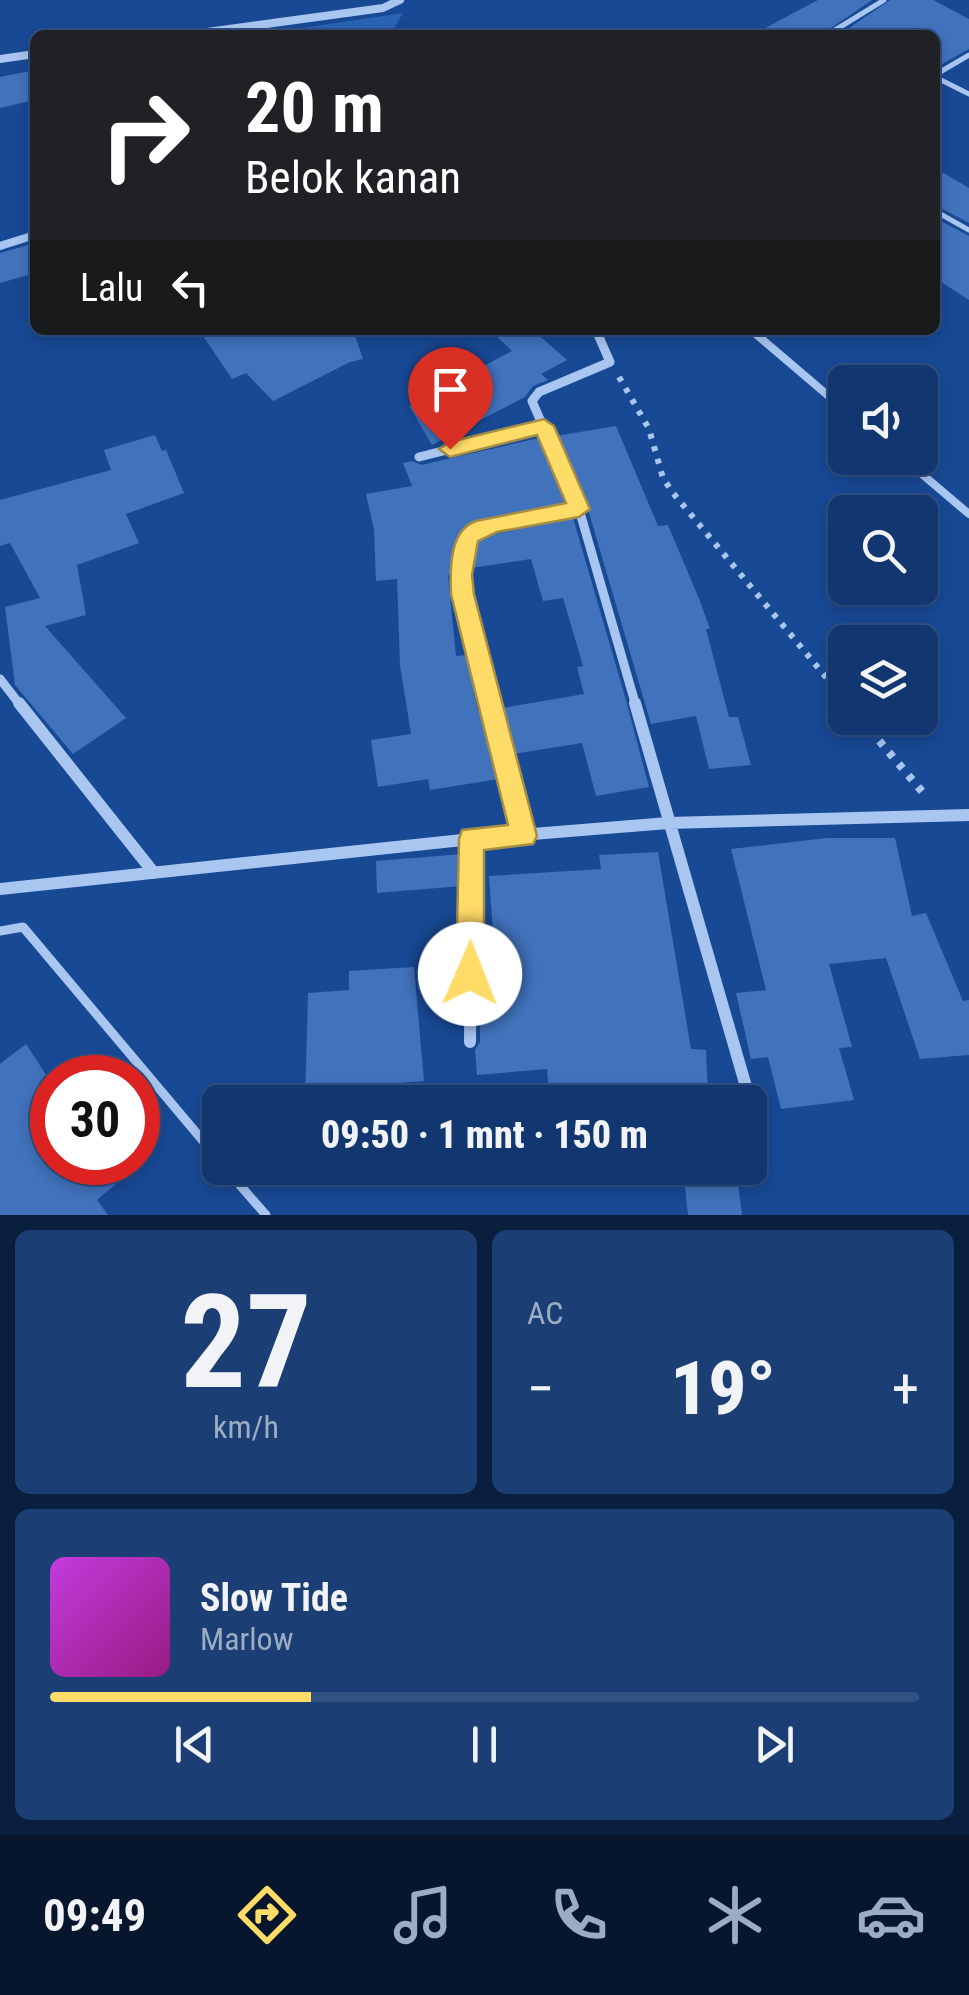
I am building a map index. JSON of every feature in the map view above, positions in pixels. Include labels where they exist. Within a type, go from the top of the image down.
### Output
[{"type":"street","points":[[225,30],[390,7],[400,0]]},
{"type":"street","points":[[280,23],[284,30]]},
{"type":"street","points":[[0,59],[30,55]]},
{"type":"street","points":[[0,246],[30,237]]},
{"type":"street","points":[[598,335],[610,362],[534,396],[532,401],[579,509],[745,1085]]},
{"type":"street","points":[[419,457],[544,426]]},
{"type":"street","points":[[524,836],[462,594],[461,575],[468,538],[476,530],[579,509]]},
{"type":"street","points":[[0,679],[154,873]]},
{"type":"street","points":[[0,890],[472,839],[668,823],[969,815]]},
{"type":"street","points":[[470,1042],[472,839]]},
{"type":"lane","points":[[835,30],[884,0]]},
{"type":"lane","points":[[940,73],[969,55]]},
{"type":"lane","points":[[940,79],[969,94]]},
{"type":"lane","points":[[940,214],[969,230]]},
{"type":"lane","points":[[757,335],[828,396]]},
{"type":"lane","points":[[923,475],[969,514]]},
{"type":"lane","points":[[0,931],[23,928],[202,1140]]},
{"type":"lane","points":[[240,1185],[266,1215]]},
{"type":"path","points":[[610,362],[649,429],[663,478],[673,493],[828,680]]},
{"type":"path","points":[[874,735],[942,815]]},
{"type":"shaded area","points":[[403,13],[393,30],[295,29]]},
{"type":"building","points":[[818,0],[872,0],[828,30],[761,30]]},
{"type":"building","points":[[890,0],[933,0],[969,19],[969,49],[940,65],[940,30],[846,30]]},
{"type":"building","points":[[30,71],[30,101],[0,108],[0,77]]},
{"type":"building","points":[[940,171],[969,188],[969,223],[940,208]]},
{"type":"building","points":[[940,221],[969,236],[969,300],[940,281]]},
{"type":"building","points":[[30,244],[30,274],[0,283],[0,253]]},
{"type":"building","points":[[202,335],[355,335],[363,359],[273,401],[246,373],[232,379]]},
{"type":"building","points":[[495,335],[539,335],[567,360],[541,374],[548,380],[533,386],[525,397],[432,445],[409,406],[442,395],[437,386],[512,351]]},
{"type":"building","points":[[616,426],[658,526],[668,525],[700,601],[729,717],[738,717],[751,765],[709,769],[696,716],[651,724],[587,506],[556,436]]},
{"type":"building","points":[[155,435],[162,451],[166,450],[184,493],[126,514],[139,543],[77,565],[86,615],[45,626],[126,718],[73,754],[15,685],[5,607],[40,598],[10,543],[0,546],[0,500],[111,470],[104,450]]},
{"type":"building","points":[[539,438],[568,503],[472,523],[459,544],[454,570],[448,576],[456,656],[466,655],[499,779],[430,790],[428,779],[378,787],[371,740],[411,734],[400,665],[397,579],[376,581],[374,530],[366,494],[412,486],[403,463],[421,465]]},
{"type":"building","points":[[573,518],[649,787],[596,796],[582,743],[513,754],[502,708],[584,694],[577,667],[583,666],[563,598],[543,601],[531,559],[471,568],[474,550],[481,537]]},
{"type":"building","points":[[827,838],[895,838],[912,916],[926,913],[963,1001],[969,1000],[969,1055],[920,1059],[886,958],[829,964],[852,1047],[839,1048],[854,1100],[781,1109],[768,1057],[751,1059],[736,993],[766,990],[731,849]]},
{"type":"building","points":[[658,852],[691,1049],[706,1050],[708,1085],[548,1085],[547,1069],[477,1075],[475,1050],[480,1042],[480,1011],[491,1011],[486,946],[494,946],[489,876],[601,869],[599,855]]},
{"type":"building","points":[[462,854],[462,886],[377,893],[376,861]]},
{"type":"building","points":[[414,967],[424,1081],[305,1085],[308,993],[349,990],[349,971]]},
{"type":"building","points":[[26,1044],[33,1055],[30,1055],[30,1185],[115,1185],[97,1200],[108,1215],[0,1215],[0,1064]]},
{"type":"building","points":[[685,1185],[738,1185],[742,1215],[688,1215]]},
{"type":"route","points":[[450,449],[544,426],[579,509],[497,524],[476,530],[468,538],[461,575],[462,594],[524,836],[472,839],[470,974]]}]
